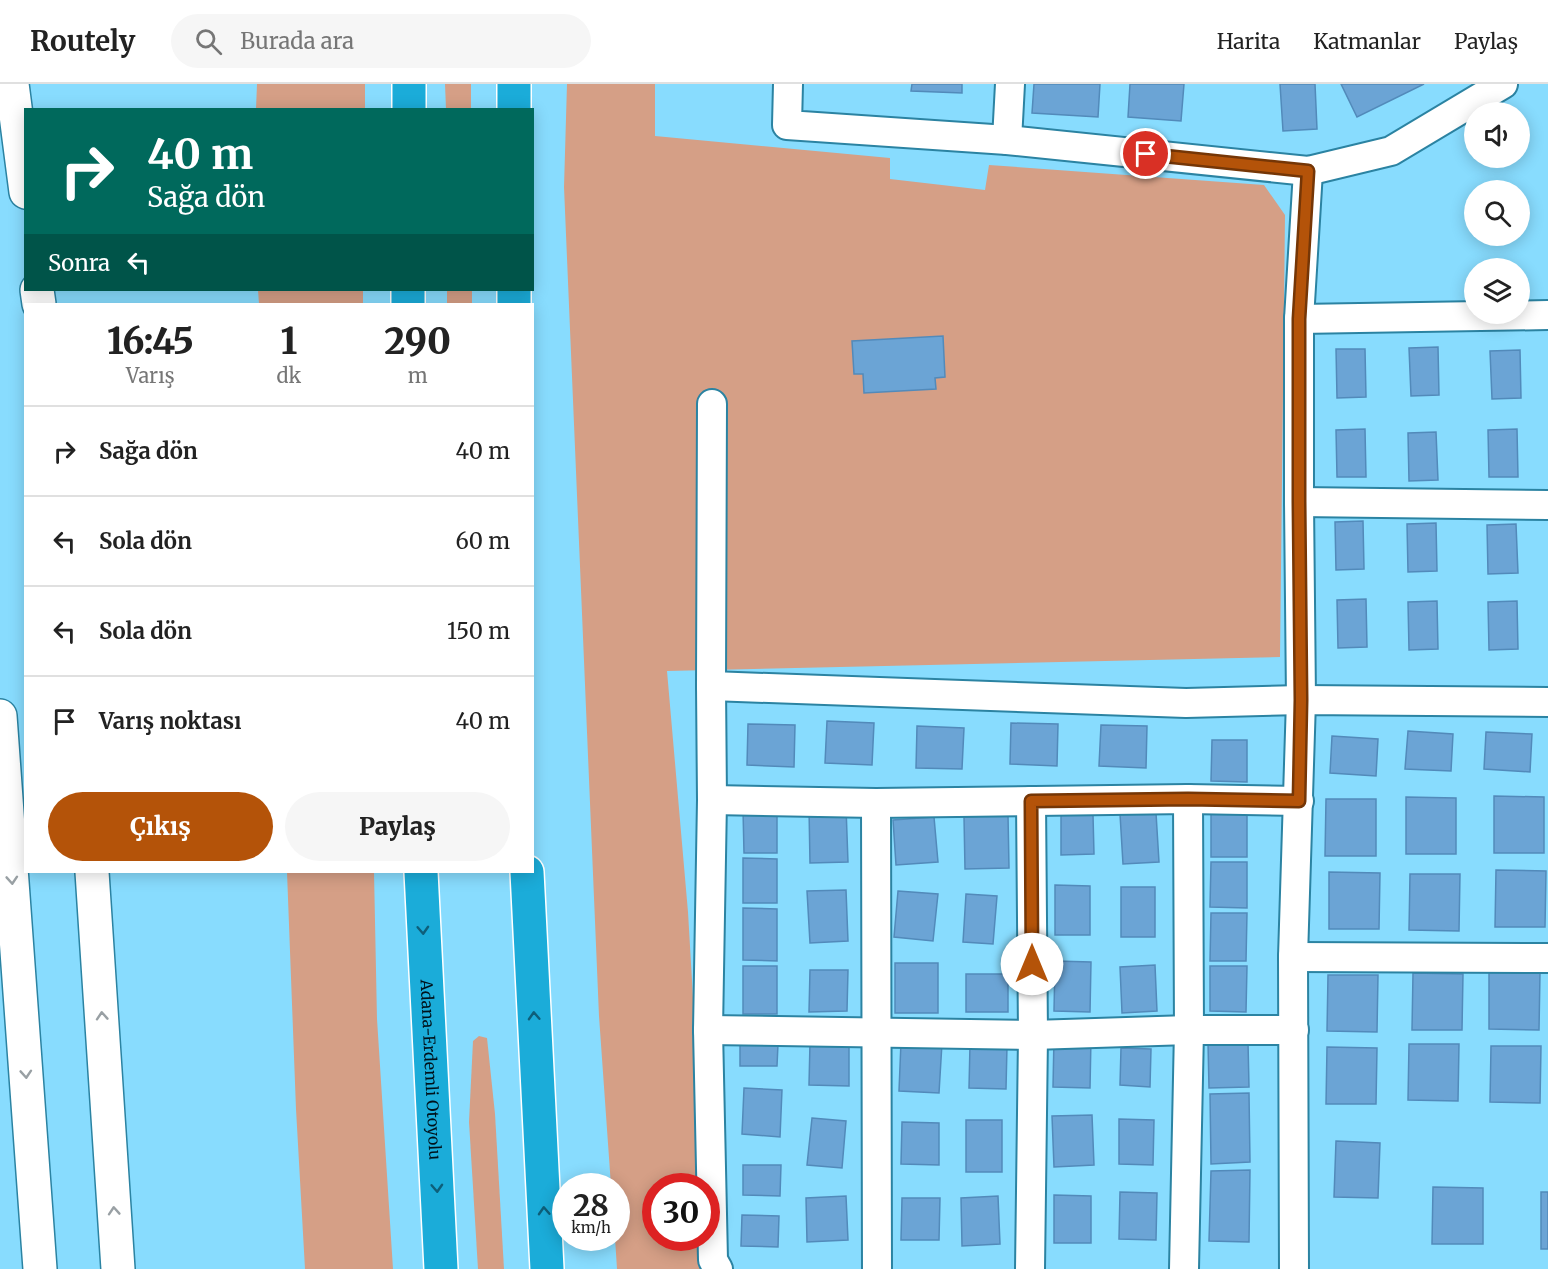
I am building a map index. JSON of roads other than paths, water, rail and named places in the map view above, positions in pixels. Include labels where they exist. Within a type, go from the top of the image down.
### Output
[{"type":"highway","points":[[409,84],[409,108]]},
{"type":"highway","points":[[514,84],[514,108]]},
{"type":"highway","name":"Adana-Erdemli Otoyolu","points":[[421,873],[441,1269]]},
{"type":"highway","points":[[527,873],[547,1269]]},
{"type":"street","points":[[12,84],[24,177]]},
{"type":"street","points":[[788,84],[787,125],[1007,140],[1308,171],[1391,151],[1503,84]]},
{"type":"street","points":[[1007,140],[1010,84]]},
{"type":"street","points":[[1294,1269],[1293,957],[1301,700],[1299,319],[1308,171]]},
{"type":"street","points":[[1299,319],[1548,315]]},
{"type":"street","points":[[712,404],[712,800],[708,1030],[712,1260],[718,1269]]},
{"type":"street","points":[[1299,502],[1548,505]]},
{"type":"street","points":[[711,686],[1186,703],[1301,700],[1548,702]]},
{"type":"street","points":[[0,717],[40,1269]]},
{"type":"street","points":[[712,800],[876,803],[1188,799],[1299,801]]},
{"type":"street","points":[[1184,1269],[1189,1030],[1188,799]]},
{"type":"street","points":[[1030,1269],[1033,1035],[1031,801]]},
{"type":"street","points":[[876,803],[877,1269]]},
{"type":"street","points":[[92,873],[118,1269]]},
{"type":"street","points":[[1293,957],[1548,958]]},
{"type":"street","points":[[708,1030],[1033,1035],[1189,1030],[1294,1030]]}]
